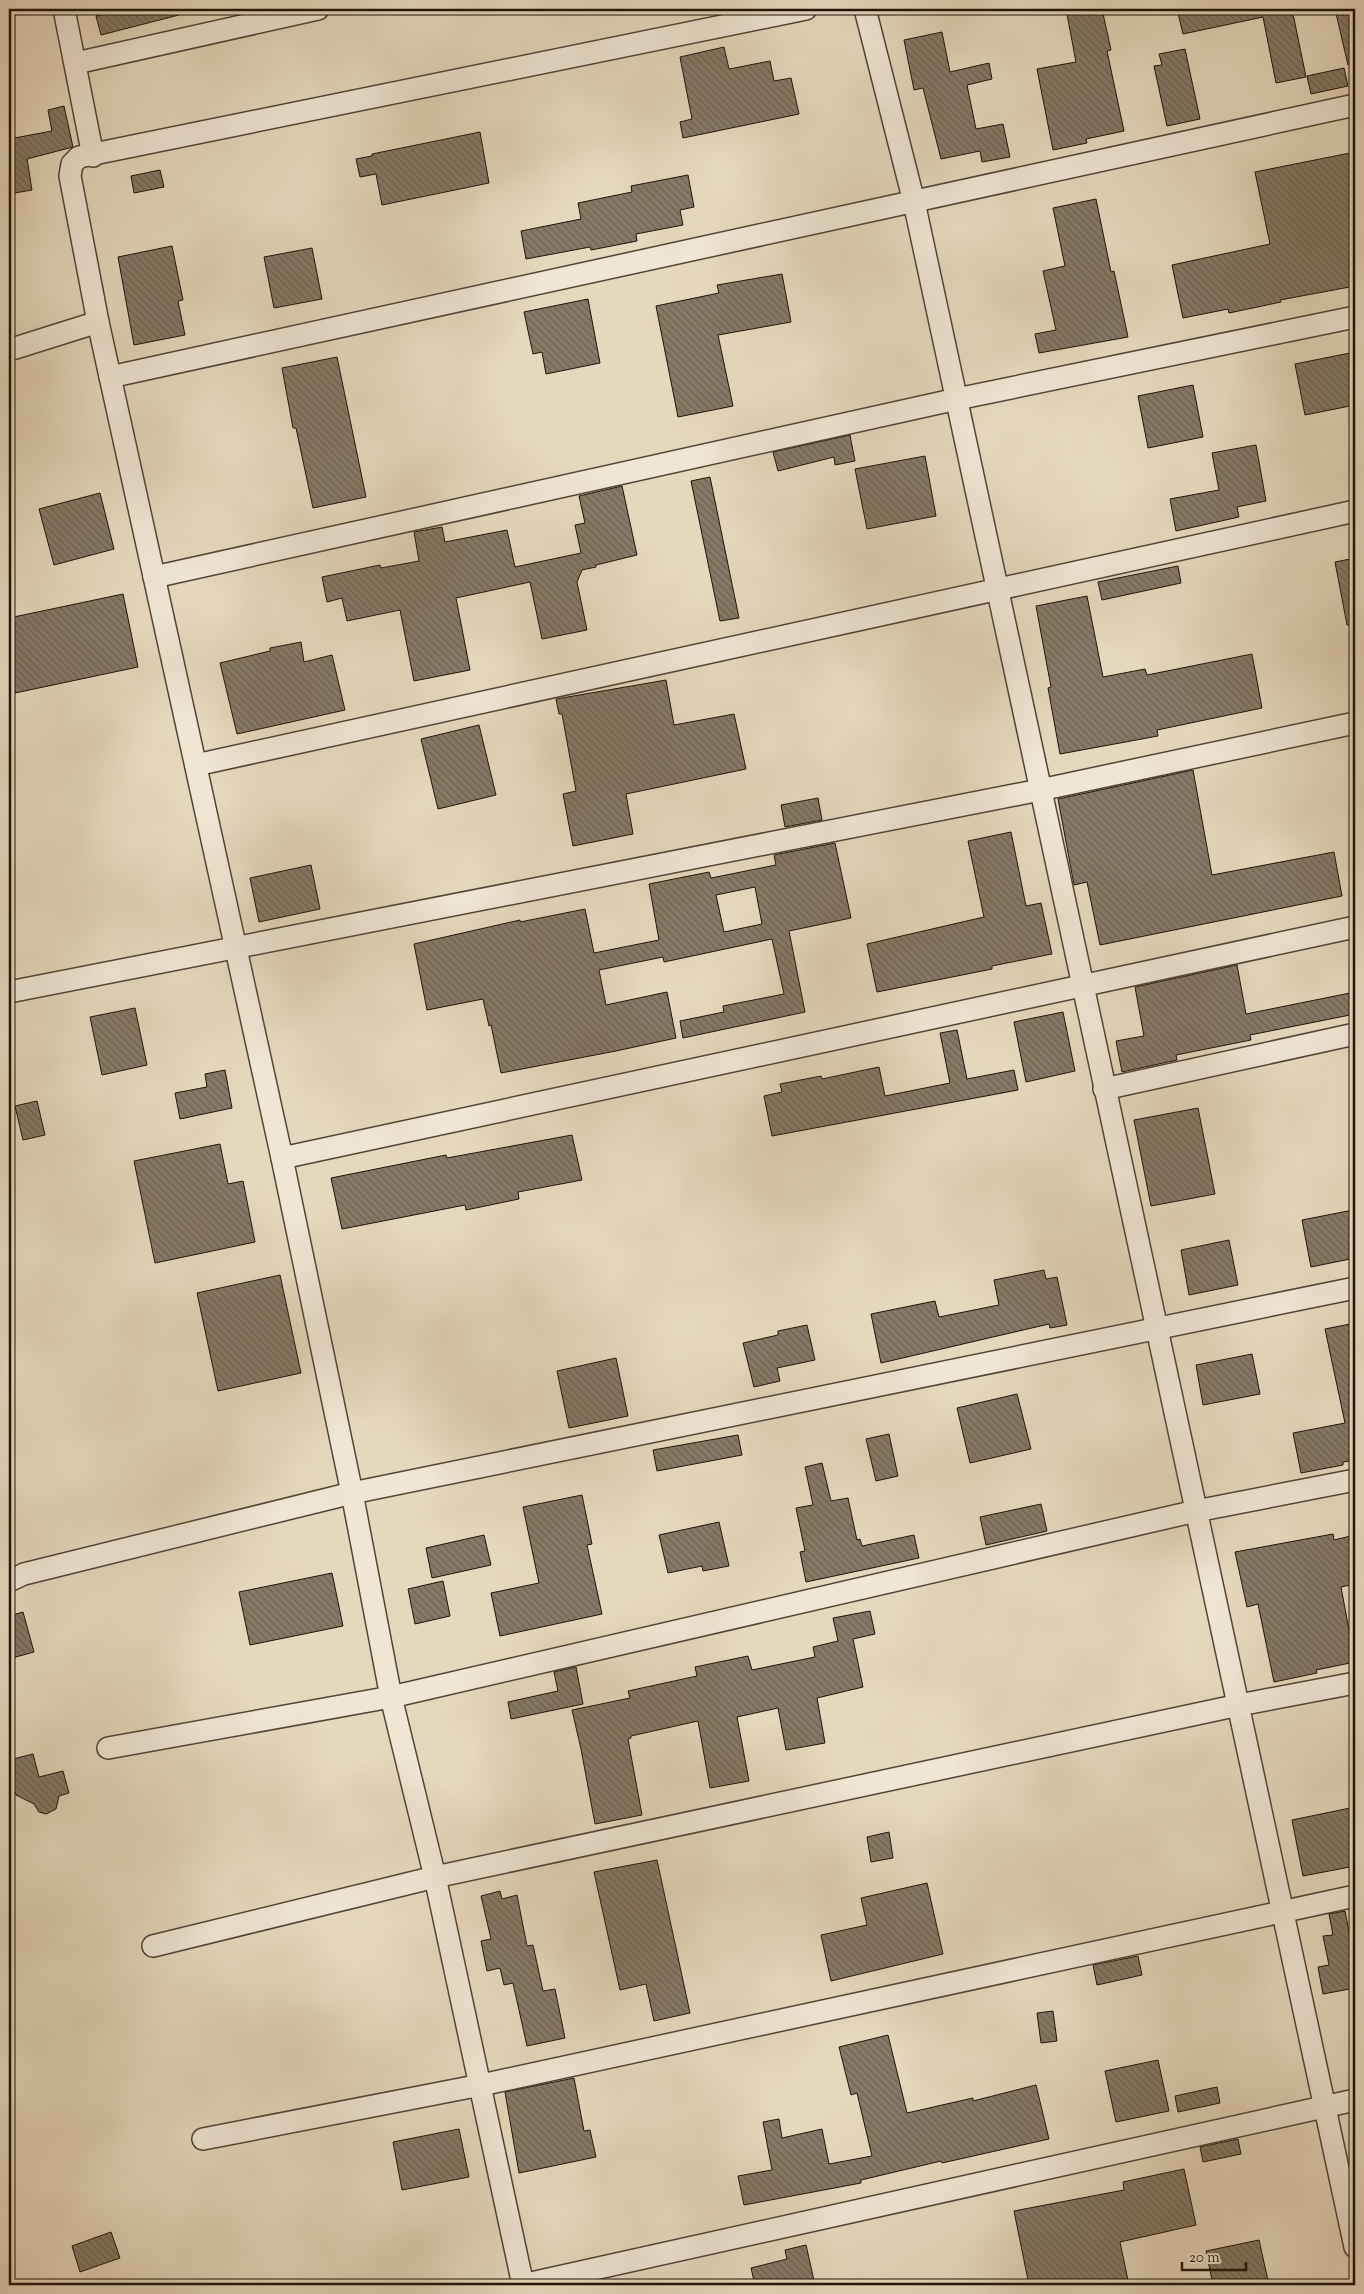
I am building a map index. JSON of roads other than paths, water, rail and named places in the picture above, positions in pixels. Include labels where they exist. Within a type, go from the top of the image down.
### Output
[{"type":"street","points":[[64,9],[93,156]]},
{"type":"street","points":[[76,63],[318,9]]},
{"type":"street","points":[[806,9],[93,156],[79,157],[72,164],[70,176],[98,322],[282,1158],[352,1493],[391,1697],[436,1877],[522,2285],[1355,2100]]},
{"type":"street","points":[[865,9],[914,202],[1355,2247]]},
{"type":"street","points":[[110,377],[1355,105]]},
{"type":"street","points":[[154,577],[957,399],[1355,316]]},
{"type":"street","points":[[9,350],[98,322]]},
{"type":"street","points":[[196,765],[1355,511]]},
{"type":"street","points":[[9,992],[1040,790],[1355,723]]},
{"type":"street","points":[[282,1158],[1355,927]]},
{"type":"street","points":[[1104,1089],[1355,1034]]},
{"type":"street","points":[[9,1581],[24,1574],[352,1493],[1355,1288]]},
{"type":"street","points":[[108,1748],[391,1697],[1196,1511],[1355,1480]]},
{"type":"street","points":[[153,1946],[436,1877],[1239,1705],[1355,1683]]},
{"type":"street","points":[[203,2139],[481,2085],[1355,1896]]}]
